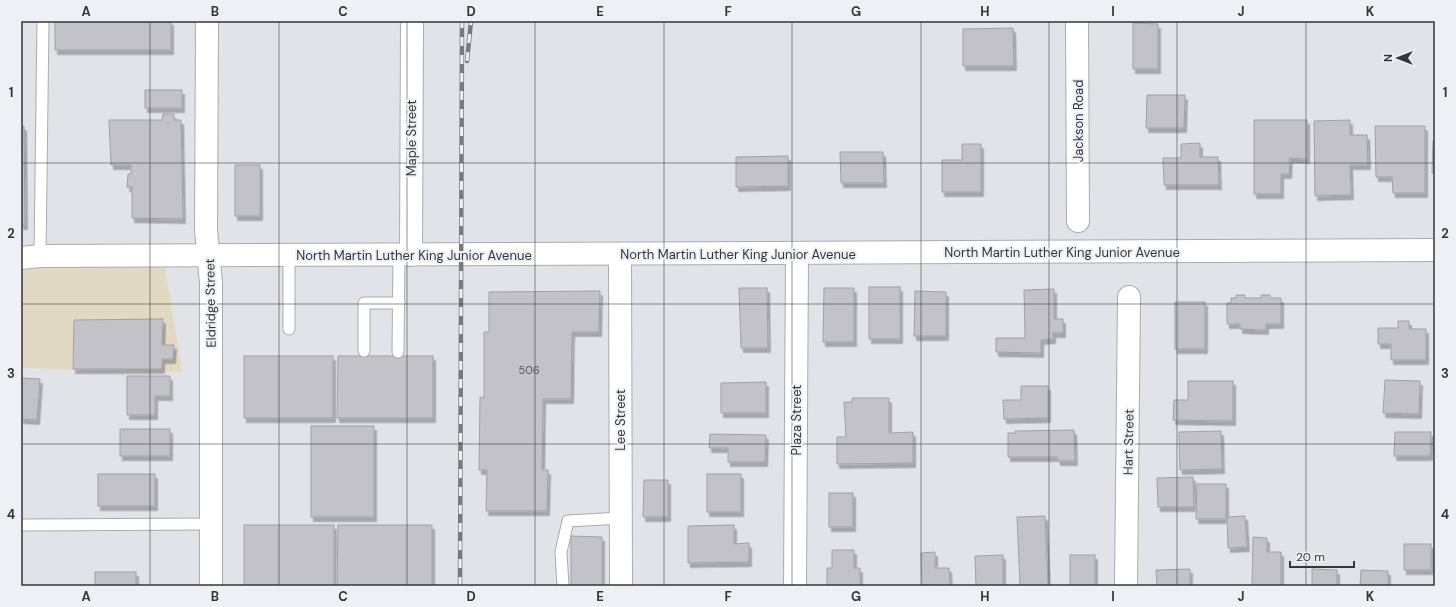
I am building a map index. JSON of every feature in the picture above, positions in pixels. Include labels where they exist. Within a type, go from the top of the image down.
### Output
[{"type":"street","name":"Eldridge Street","points":[[207,21],[206,230],[212,283],[211,586]]},
{"type":"street","name":"Maple Street","points":[[405,255],[412,21]]},
{"type":"street","name":"Jackson Road","points":[[1077,21],[1078,221]]},
{"type":"street","name":"North Martin Luther King Junior Avenue","points":[[28,255],[797,254],[1435,250]]},
{"type":"street","name":"Lee Street","points":[[620,254],[621,586]]},
{"type":"street","name":"Plaza Street","points":[[795,586],[797,254]]},
{"type":"street","name":"Hart Street","points":[[1126,586],[1129,297]]},
{"type":"lane","points":[[28,255],[42,21]]},
{"type":"lane","points":[[289,255],[289,329]]},
{"type":"lane","points":[[398,352],[399,303],[405,255]]},
{"type":"lane","points":[[364,351],[364,303],[399,303]]},
{"type":"lane","points":[[563,586],[561,552],[568,522],[621,518]]},
{"type":"lane","points":[[21,525],[211,524]]},
{"type":"shaded area","points":[[165,266],[182,372],[21,368],[21,269],[40,267]]},
{"type":"building","points":[[55,21],[171,21],[171,50],[55,50]]},
{"type":"building","points":[[1133,23],[1158,24],[1158,69],[1133,69]]},
{"type":"building","points":[[1013,28],[1014,66],[963,66],[963,29]]},
{"type":"building","points":[[145,90],[182,90],[182,108],[145,108]]},
{"type":"building","points":[[1147,95],[1185,95],[1184,128],[1146,128]]},
{"type":"building","points":[[163,114],[174,114],[174,120],[181,120],[183,219],[132,218],[132,187],[127,187],[128,174],[131,174],[131,165],[111,165],[109,120],[162,120]]},
{"type":"building","points":[[1254,120],[1307,120],[1307,159],[1290,158],[1289,174],[1281,174],[1281,194],[1254,194]]},
{"type":"building","points":[[1350,120],[1350,135],[1367,135],[1368,165],[1350,165],[1351,195],[1315,196],[1314,121]]},
{"type":"building","points":[[21,126],[24,126],[25,225],[21,225]]},
{"type":"building","points":[[1375,126],[1425,126],[1425,193],[1393,193],[1392,177],[1376,177]]},
{"type":"building","points":[[1433,141],[1435,141],[1435,173],[1432,173]]},
{"type":"building","points":[[1200,143],[1200,157],[1218,157],[1219,185],[1164,185],[1163,158],[1181,158],[1181,144]]},
{"type":"building","points":[[962,144],[981,144],[981,192],[942,192],[942,160],[962,160]]},
{"type":"building","points":[[840,152],[883,152],[884,183],[841,183]]},
{"type":"building","points":[[788,156],[788,186],[736,187],[736,157]]},
{"type":"building","points":[[235,165],[260,165],[260,216],[235,216]]},
{"type":"building","points":[[869,287],[900,287],[900,339],[869,339]]},
{"type":"building","points":[[739,288],[767,288],[768,348],[741,348]]},
{"type":"building","points":[[824,288],[854,288],[854,342],[823,342]]},
{"type":"building","points":[[1054,289],[1054,319],[1063,319],[1063,333],[1053,333],[1053,339],[1041,340],[1041,353],[996,352],[996,338],[1025,338],[1024,290]]},
{"type":"building","points":[[600,291],[599,332],[572,332],[571,399],[543,399],[542,470],[548,470],[547,511],[486,511],[487,470],[479,470],[480,397],[484,398],[484,332],[489,332],[489,292]]},
{"type":"building","points":[[915,291],[946,292],[946,336],[914,336]]},
{"type":"building","points":[[1236,295],[1245,295],[1245,298],[1261,298],[1261,295],[1270,295],[1270,298],[1281,298],[1281,324],[1266,324],[1266,330],[1240,329],[1240,324],[1227,324],[1227,303],[1231,303],[1231,298],[1236,298]]},
{"type":"building","points":[[1175,302],[1205,302],[1205,349],[1175,349]]},
{"type":"building","points":[[163,319],[162,345],[174,345],[173,359],[162,359],[162,369],[73,369],[74,320]]},
{"type":"building","points":[[1398,321],[1409,321],[1409,329],[1426,329],[1426,360],[1391,360],[1391,344],[1378,344],[1378,328],[1398,328]]},
{"type":"building","points":[[244,356],[333,356],[333,418],[244,418]]},
{"type":"building","points":[[338,356],[433,356],[433,418],[337,418]]},
{"type":"building","points":[[127,376],[170,376],[170,396],[155,396],[155,415],[127,415]]},
{"type":"building","points":[[21,378],[40,379],[37,420],[21,419]]},
{"type":"building","points":[[1385,380],[1420,381],[1419,414],[1383,413]]},
{"type":"building","points":[[1188,381],[1233,381],[1233,421],[1173,420],[1174,400],[1188,400]]},
{"type":"building","points":[[766,382],[766,413],[721,413],[721,383]]},
{"type":"building","points":[[1021,386],[1048,386],[1048,418],[1004,419],[1003,400],[1021,400]]},
{"type":"building","points":[[852,398],[889,398],[889,433],[913,432],[913,463],[837,464],[837,437],[846,437],[844,402],[852,402]]},
{"type":"building","points":[[311,426],[374,426],[374,517],[311,517]]},
{"type":"building","points":[[120,429],[170,429],[170,456],[120,456]]},
{"type":"building","points":[[1074,430],[1075,461],[1058,461],[1057,457],[1008,457],[1008,433],[1016,433],[1015,431]]},
{"type":"building","points":[[1221,431],[1222,469],[1180,470],[1179,432]]},
{"type":"building","points":[[1395,432],[1431,432],[1430,456],[1394,456]]},
{"type":"building","points":[[710,434],[766,435],[765,462],[728,462],[728,448],[709,448]]},
{"type":"building","points":[[98,474],[155,474],[155,506],[98,506]]},
{"type":"building","points":[[707,474],[741,474],[741,512],[707,512]]},
{"type":"building","points":[[1193,477],[1194,507],[1158,507],[1157,478]]},
{"type":"building","points":[[644,480],[668,480],[668,517],[643,517]]},
{"type":"building","points":[[1197,484],[1226,484],[1226,519],[1196,519]]},
{"type":"building","points":[[829,493],[853,493],[853,527],[829,527]]},
{"type":"building","points":[[1045,516],[1048,586],[1020,586],[1017,517]]},
{"type":"building","points":[[1245,516],[1247,547],[1228,548],[1227,517]]},
{"type":"building","points":[[244,525],[334,525],[334,586],[244,586]]},
{"type":"building","points":[[338,525],[432,525],[432,586],[337,586]]},
{"type":"building","points":[[734,525],[734,544],[749,543],[749,562],[688,563],[688,526]]},
{"type":"building","points":[[571,536],[602,537],[602,586],[571,586]]},
{"type":"building","points":[[1253,537],[1267,538],[1267,552],[1281,552],[1281,586],[1252,586]]},
{"type":"building","points":[[1404,544],[1431,544],[1431,570],[1404,570]]},
{"type":"building","points":[[832,550],[854,550],[854,568],[860,568],[860,586],[827,586],[827,568],[832,568]]},
{"type":"building","points":[[935,552],[935,568],[949,568],[950,586],[922,585],[921,553]]},
{"type":"building","points":[[1003,555],[1003,586],[976,586],[975,556]]},
{"type":"building","points":[[1070,555],[1095,555],[1095,586],[1070,586]]},
{"type":"building","points":[[1190,569],[1190,586],[1157,586],[1156,570]]},
{"type":"building","points":[[1312,569],[1337,570],[1337,586],[1312,586]]},
{"type":"building","points":[[1361,570],[1388,571],[1388,586],[1360,586]]},
{"type":"building","points":[[95,572],[136,572],[136,586],[95,586]]},
{"type":"railway","points":[[460,586],[462,21]]},
{"type":"railway","points":[[467,61],[471,21]]}]
